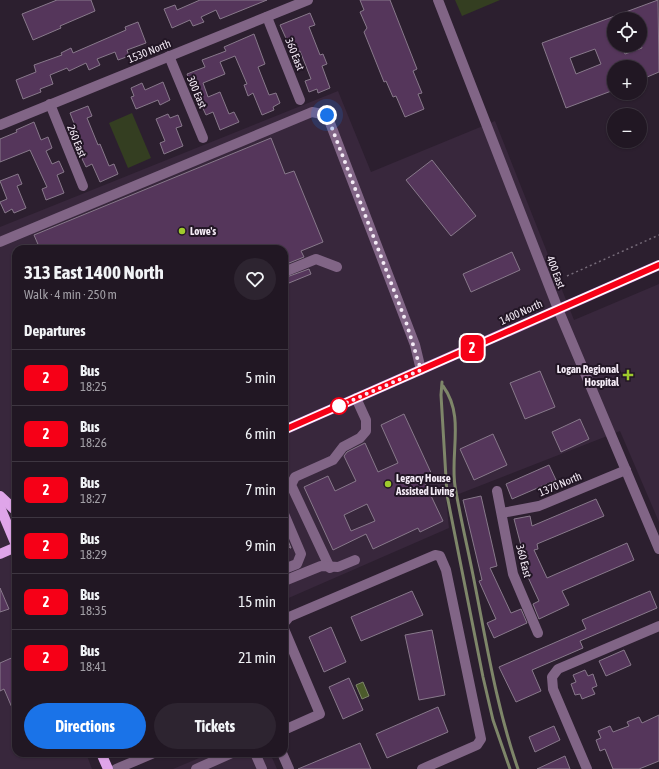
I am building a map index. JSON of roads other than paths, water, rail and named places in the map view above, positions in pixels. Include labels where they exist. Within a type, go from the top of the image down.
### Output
[{"type":"main road","name":"1400 North","points":[[288,428],[659,265]]},
{"type":"main road","points":[[0,496],[12,507]]},
{"type":"main road","points":[[0,506],[12,536]]},
{"type":"main road","points":[[0,554],[12,548]]},
{"type":"main road","points":[[103,757],[108,769]]},
{"type":"street","name":"1530 North","points":[[0,125],[308,0]]},
{"type":"street","name":"400 East","points":[[438,0],[558,309],[659,549]]},
{"type":"street","name":"360 East","points":[[267,17],[300,100]]},
{"type":"street","name":"300 East","points":[[169,56],[203,138]]},
{"type":"street","name":"260 East","points":[[50,104],[83,186]]},
{"type":"street","points":[[0,242],[312,112],[327,115],[405,319],[421,370]]},
{"type":"street","points":[[288,270],[316,259],[337,267]]},
{"type":"street","points":[[330,568],[291,485],[295,477],[333,460],[343,447],[360,438],[366,431],[366,420],[356,398]]},
{"type":"street","name":"1370 North","points":[[502,513],[539,506],[626,470]]},
{"type":"street","name":"360 East","points":[[497,491],[513,574],[538,633]]},
{"type":"street","points":[[288,523],[301,554],[297,564],[288,567]]},
{"type":"street","points":[[288,618],[435,555],[440,556],[446,570],[482,739],[477,745],[422,769]]},
{"type":"street","points":[[288,580],[321,566],[330,568],[338,567],[355,560]]},
{"type":"street","points":[[587,769],[553,689],[552,677],[558,669],[659,626]]},
{"type":"street","points":[[288,638],[320,714],[288,728]]},
{"type":"street","points":[[116,769],[144,757]]},
{"type":"street","points":[[196,769],[223,757]]},
{"type":"street","points":[[257,757],[262,769]]},
{"type":"street","points":[[284,757],[289,769]]},
{"type":"waterway","points":[[442,382],[441,395],[447,495],[483,677],[493,720],[510,769]]},
{"type":"waterway","points":[[443,386],[450,398],[455,422],[454,473],[459,508],[498,697],[510,745],[518,769]]},
{"type":"place","name":"Lowe's","points":[[182,231]]},
{"type":"place","name":"Logan Regional Hospital","points":[[628,375]]},
{"type":"place","name":"Legacy House Assisted Living","points":[[388,484]]}]
